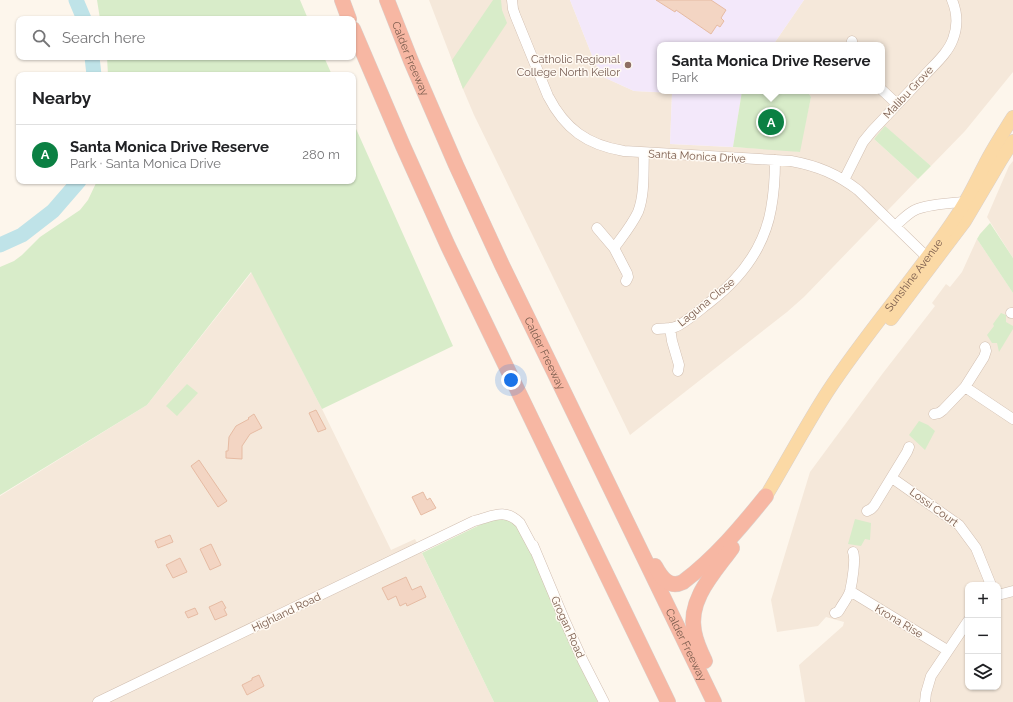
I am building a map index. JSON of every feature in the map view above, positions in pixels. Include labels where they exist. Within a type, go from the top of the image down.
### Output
[{"type":"highway","points":[[342,0],[348,16]]},
{"type":"highway","name":"Calder Freeway","points":[[387,0],[411,61],[456,165],[502,265],[714,702]]},
{"type":"highway","points":[[356,35],[403,146],[451,253],[668,702]]},
{"type":"highway","points":[[557,378],[570,393],[581,412],[659,574],[668,582],[674,584],[680,583],[694,573],[725,544],[766,496]]},
{"type":"highway","points":[[724,702],[696,640],[693,623],[694,609],[706,583],[742,533],[766,496]]},
{"type":"main road","name":"Sunshine Avenue","points":[[930,260],[1013,117]]},
{"type":"main road","name":"Sunshine Avenue","points":[[766,496],[828,390],[859,346],[930,260],[965,221],[1013,141]]},
{"type":"street","name":"Santa Monica Drive","points":[[512,0],[515,15],[548,96],[556,109],[576,132],[603,147],[624,151],[775,160],[805,164],[821,169],[844,180],[858,190],[930,260]]},
{"type":"street","name":"Malibu Grove","points":[[844,180],[863,142],[938,61],[950,45],[956,25],[956,11],[952,0]]},
{"type":"street","points":[[885,93],[897,104]]},
{"type":"street","points":[[614,248],[632,223],[640,205],[644,153]]},
{"type":"street","name":"Laguna Close","points":[[657,329],[675,327],[680,324],[725,290],[750,262],[764,236],[768,223],[773,195],[775,160]]},
{"type":"street","points":[[895,226],[906,216],[918,209],[943,204],[965,202]]},
{"type":"street","points":[[597,228],[614,248],[627,272],[628,277],[626,281]]},
{"type":"street","name":"Laguna Close","points":[[670,328],[679,365],[678,371]]},
{"type":"street","points":[[934,414],[943,410],[965,388],[986,354],[985,347]]},
{"type":"street","points":[[965,388],[1013,419]]},
{"type":"street","points":[[867,511],[872,509],[874,506],[909,447]]},
{"type":"street","name":"Lossi Court","points":[[892,478],[959,525],[976,548],[989,582]]},
{"type":"street","name":"Highland Road","points":[[98,702],[474,521],[481,515],[503,509],[510,513]]},
{"type":"street","name":"Grogan Road","points":[[510,513],[519,516],[530,534],[535,551],[583,661],[604,702]]},
{"type":"street","points":[[835,613],[838,612],[850,591],[855,561],[853,552]]},
{"type":"street","name":"Krona Rise","points":[[850,591],[947,650]]},
{"type":"street","points":[[1001,595],[1013,591]]},
{"type":"street","points":[[925,702],[931,676],[965,625]]},
{"type":"shaded area","points":[[429,0],[570,0],[601,76],[634,91],[672,94],[670,144],[787,150],[799,152],[811,97],[809,94],[885,94],[885,42],[775,42],[804,0],[1013,0],[1013,72],[965,131],[931,166],[885,127],[874,139],[918,179],[804,297],[630,435],[474,115]]},
{"type":"shaded area","name":"Catholic Regional College North Keilor","points":[[570,0],[804,0],[775,42],[657,42],[657,92],[634,91],[601,76]]},
{"type":"shaded area","name":"Catholic Regional College North Keilor","points":[[672,94],[742,94],[733,147],[670,144]]},
{"type":"shaded area","points":[[1013,161],[1013,258],[987,217],[1009,166]]},
{"type":"shaded area","points":[[977,239],[1013,293],[1013,702],[805,702],[799,665],[843,626],[844,622],[826,617],[818,626],[777,632],[771,600],[810,472],[883,373],[935,306],[932,303],[946,284],[950,287],[962,272]]},
{"type":"shaded area","points":[[252,272],[322,409],[391,550],[415,539],[494,702],[0,702],[0,496],[147,405]]},
{"type":"green space","points":[[97,0],[300,0],[307,16],[100,16]]},
{"type":"green space","points":[[493,0],[501,0],[502,10],[507,23],[463,89],[452,60]]},
{"type":"green space","points":[[107,60],[325,60],[331,72],[108,72]]},
{"type":"green space","points":[[742,94],[809,94],[811,97],[800,152],[733,147]]},
{"type":"green space","points":[[885,126],[931,166],[918,179],[874,139]]},
{"type":"green space","points":[[356,129],[453,346],[322,409],[251,272],[147,405],[0,495],[0,267],[14,261],[22,255],[40,237],[80,210],[88,200],[96,184],[356,184]]},
{"type":"green space","points":[[990,223],[1013,258],[1013,293],[977,239]]},
{"type":"green space","points":[[1001,313],[1006,315],[1006,322],[1013,326],[1013,329],[999,352],[997,343],[992,343],[987,335]]},
{"type":"green space","points":[[187,384],[198,393],[177,416],[166,406]]},
{"type":"green space","points":[[919,421],[928,425],[935,431],[925,450],[909,435]]},
{"type":"green space","points":[[502,516],[516,523],[530,549],[571,646],[598,702],[494,702],[422,553],[488,521]]},
{"type":"green space","points":[[855,519],[871,523],[870,540],[865,539],[861,546],[848,544]]},
{"type":"building","points":[[656,0],[711,0],[726,10],[721,18],[724,21],[720,27],[717,25],[711,34],[676,10],[675,12]]},
{"type":"building","points":[[316,410],[326,429],[318,432],[309,413]]},
{"type":"building","points":[[254,414],[262,428],[250,434],[242,446],[242,459],[226,458],[229,437],[236,426],[249,419],[248,418]]},
{"type":"building","points":[[199,460],[227,501],[218,507],[191,466]]},
{"type":"building","points":[[423,492],[427,500],[430,498],[436,508],[421,515],[412,497]]},
{"type":"building","points":[[170,535],[173,542],[158,548],[155,541]]},
{"type":"building","points":[[211,544],[221,565],[210,570],[200,549]]},
{"type":"building","points":[[180,558],[187,572],[173,578],[166,565]]},
{"type":"building","points":[[406,577],[412,590],[421,586],[426,597],[407,606],[406,603],[400,606],[396,596],[388,600],[382,588]]},
{"type":"building","points":[[222,601],[226,608],[224,609],[227,615],[215,620],[209,607]]},
{"type":"building","points":[[195,608],[198,614],[188,618],[185,612]]},
{"type":"building","points":[[259,675],[264,686],[247,695],[242,685]]},
{"type":"waterway","points":[[76,0],[83,16]]},
{"type":"waterway","points":[[92,60],[94,72]]},
{"type":"waterway","points":[[0,245],[22,235],[53,211],[76,184]]},
{"type":"place","name":"Catholic Regional College North Keilor","points":[[628,65]]},
{"type":"place","name":"Santa Monica Drive Reserve","points":[[771,122]]}]
